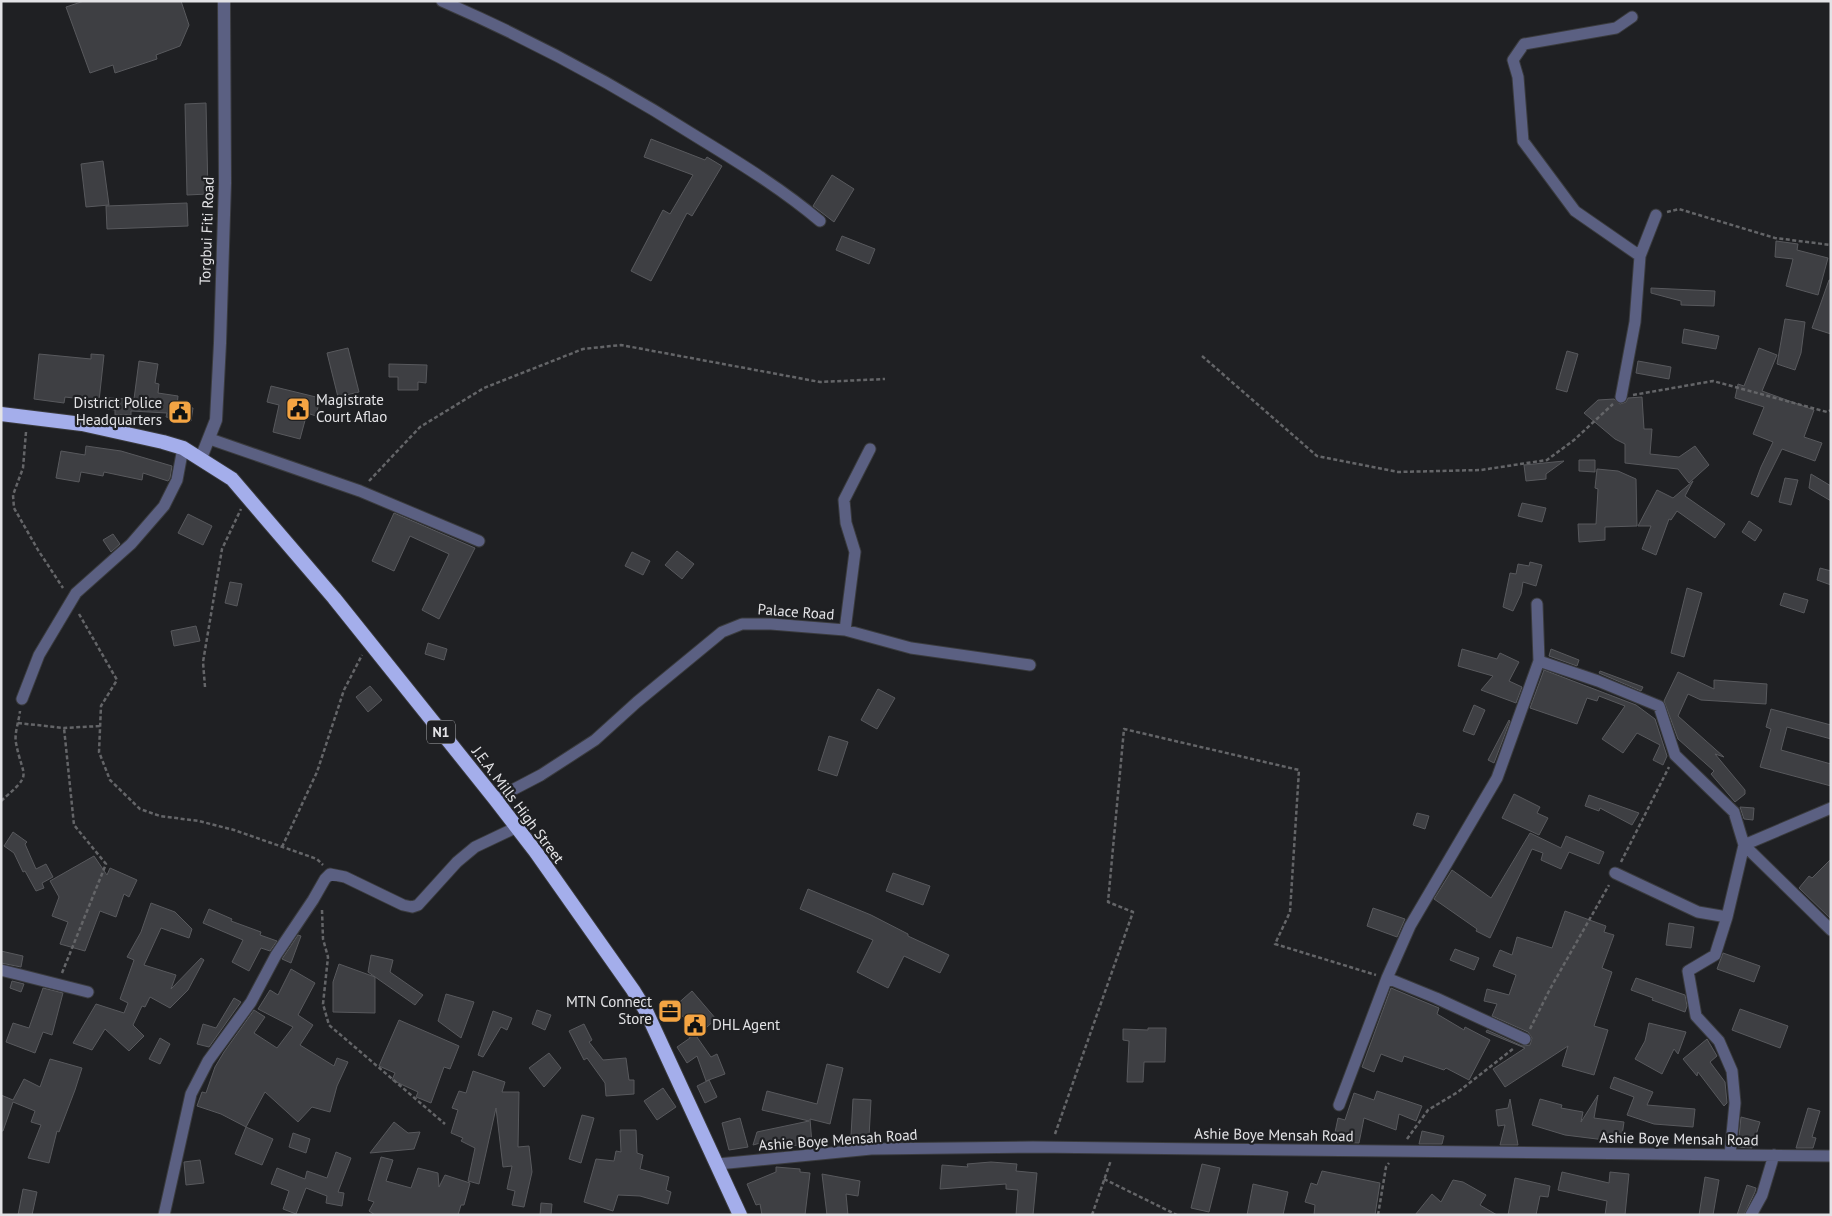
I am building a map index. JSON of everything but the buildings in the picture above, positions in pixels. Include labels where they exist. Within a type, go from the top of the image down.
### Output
[{"type":"highway","name":"J.E.A. Mills High Street","points":[[1,414],[82,424],[184,448],[232,479],[334,598],[495,798],[646,1010],[740,1215]]},
{"type":"street","name":"Torgbui Fiti Road","points":[[201,458],[216,420],[226,184],[224,1]]},
{"type":"street","points":[[442,1],[494,24],[647,105],[785,191],[820,221]]},
{"type":"street","points":[[1632,18],[1616,28],[1524,44],[1513,60],[1518,77],[1523,141],[1575,211],[1640,256]]},
{"type":"street","points":[[1621,397],[1636,322],[1640,256],[1656,215]]},
{"type":"street","points":[[210,438],[360,491],[479,540]]},
{"type":"street","points":[[22,699],[40,655],[76,593],[131,544],[164,506],[177,480],[184,448]]},
{"type":"street","points":[[846,630],[854,552],[846,523],[844,500],[870,449]]},
{"type":"street","points":[[1339,1105],[1387,978],[1410,926],[1496,778],[1539,661],[1537,604]]},
{"type":"street","name":"Palace Road","points":[[495,798],[541,775],[595,740],[637,702],[722,632],[742,624],[771,624],[846,630],[912,648],[1030,665]]},
{"type":"street","points":[[1539,661],[1598,681],[1658,706],[1675,755],[1734,812],[1744,845],[1831,930]]},
{"type":"street","points":[[1744,845],[1831,808]]},
{"type":"street","points":[[164,1215],[191,1094],[208,1061],[251,1002],[276,954],[330,874],[345,877],[403,905],[412,907],[418,905],[457,862],[475,847],[516,827]]},
{"type":"street","points":[[1730,1155],[1735,1103],[1732,1071],[1718,1041],[1696,1016],[1688,971],[1715,955],[1727,917],[1744,845]]},
{"type":"street","points":[[1615,873],[1698,912],[1727,917]]},
{"type":"street","points":[[1,970],[88,992]]},
{"type":"street","points":[[1387,978],[1436,998],[1525,1039]]},
{"type":"street","name":"Ashie Boye Mensah Road","points":[[718,1164],[871,1149],[1115,1148],[1831,1156]]},
{"type":"street","points":[[1751,1215],[1762,1195],[1774,1155]]},
{"type":"path","points":[[1656,215],[1679,209],[1775,238],[1831,246]]},
{"type":"path","points":[[360,491],[420,427],[484,388],[583,349],[621,345],[820,382],[885,379]]},
{"type":"path","points":[[1202,356],[1316,456],[1398,472],[1481,470],[1547,460],[1574,440],[1621,397],[1713,381],[1827,412],[1831,410]]},
{"type":"path","points":[[205,687],[203,662],[209,636],[222,549],[244,503]]},
{"type":"path","points":[[282,847],[317,772],[344,690],[365,649]]},
{"type":"path","points":[[1,801],[23,780],[25,772],[16,741],[22,699]]},
{"type":"path","points":[[18,724],[64,728],[100,726]]},
{"type":"path","points":[[58,984],[106,864],[74,825],[64,728]]},
{"type":"path","points":[[1053,1141],[1134,912],[1108,902],[1124,729],[1300,770],[1290,912],[1275,944],[1387,978]]},
{"type":"path","points":[[1378,1215],[1386,1167],[1428,1110],[1458,1092],[1525,1039],[1550,989],[1600,904],[1675,755]]},
{"type":"path","points":[[110,780],[145,812],[234,830],[317,860],[330,874]]},
{"type":"path","points":[[321,886],[323,939],[328,957],[323,1004],[329,1026],[445,1124]]},
{"type":"path","points":[[1092,1215],[1115,1148]]},
{"type":"path","points":[[1104,1179],[1177,1215]]},
{"type":"place","name":"Magistrate Court Aflao","points":[[298,409]]},
{"type":"place","name":"District Police Headquarters","points":[[180,412]]},
{"type":"place","name":"MTN Connect Store","points":[[670,1011]]},
{"type":"place","name":"DHL Agent","points":[[695,1025]]}]
